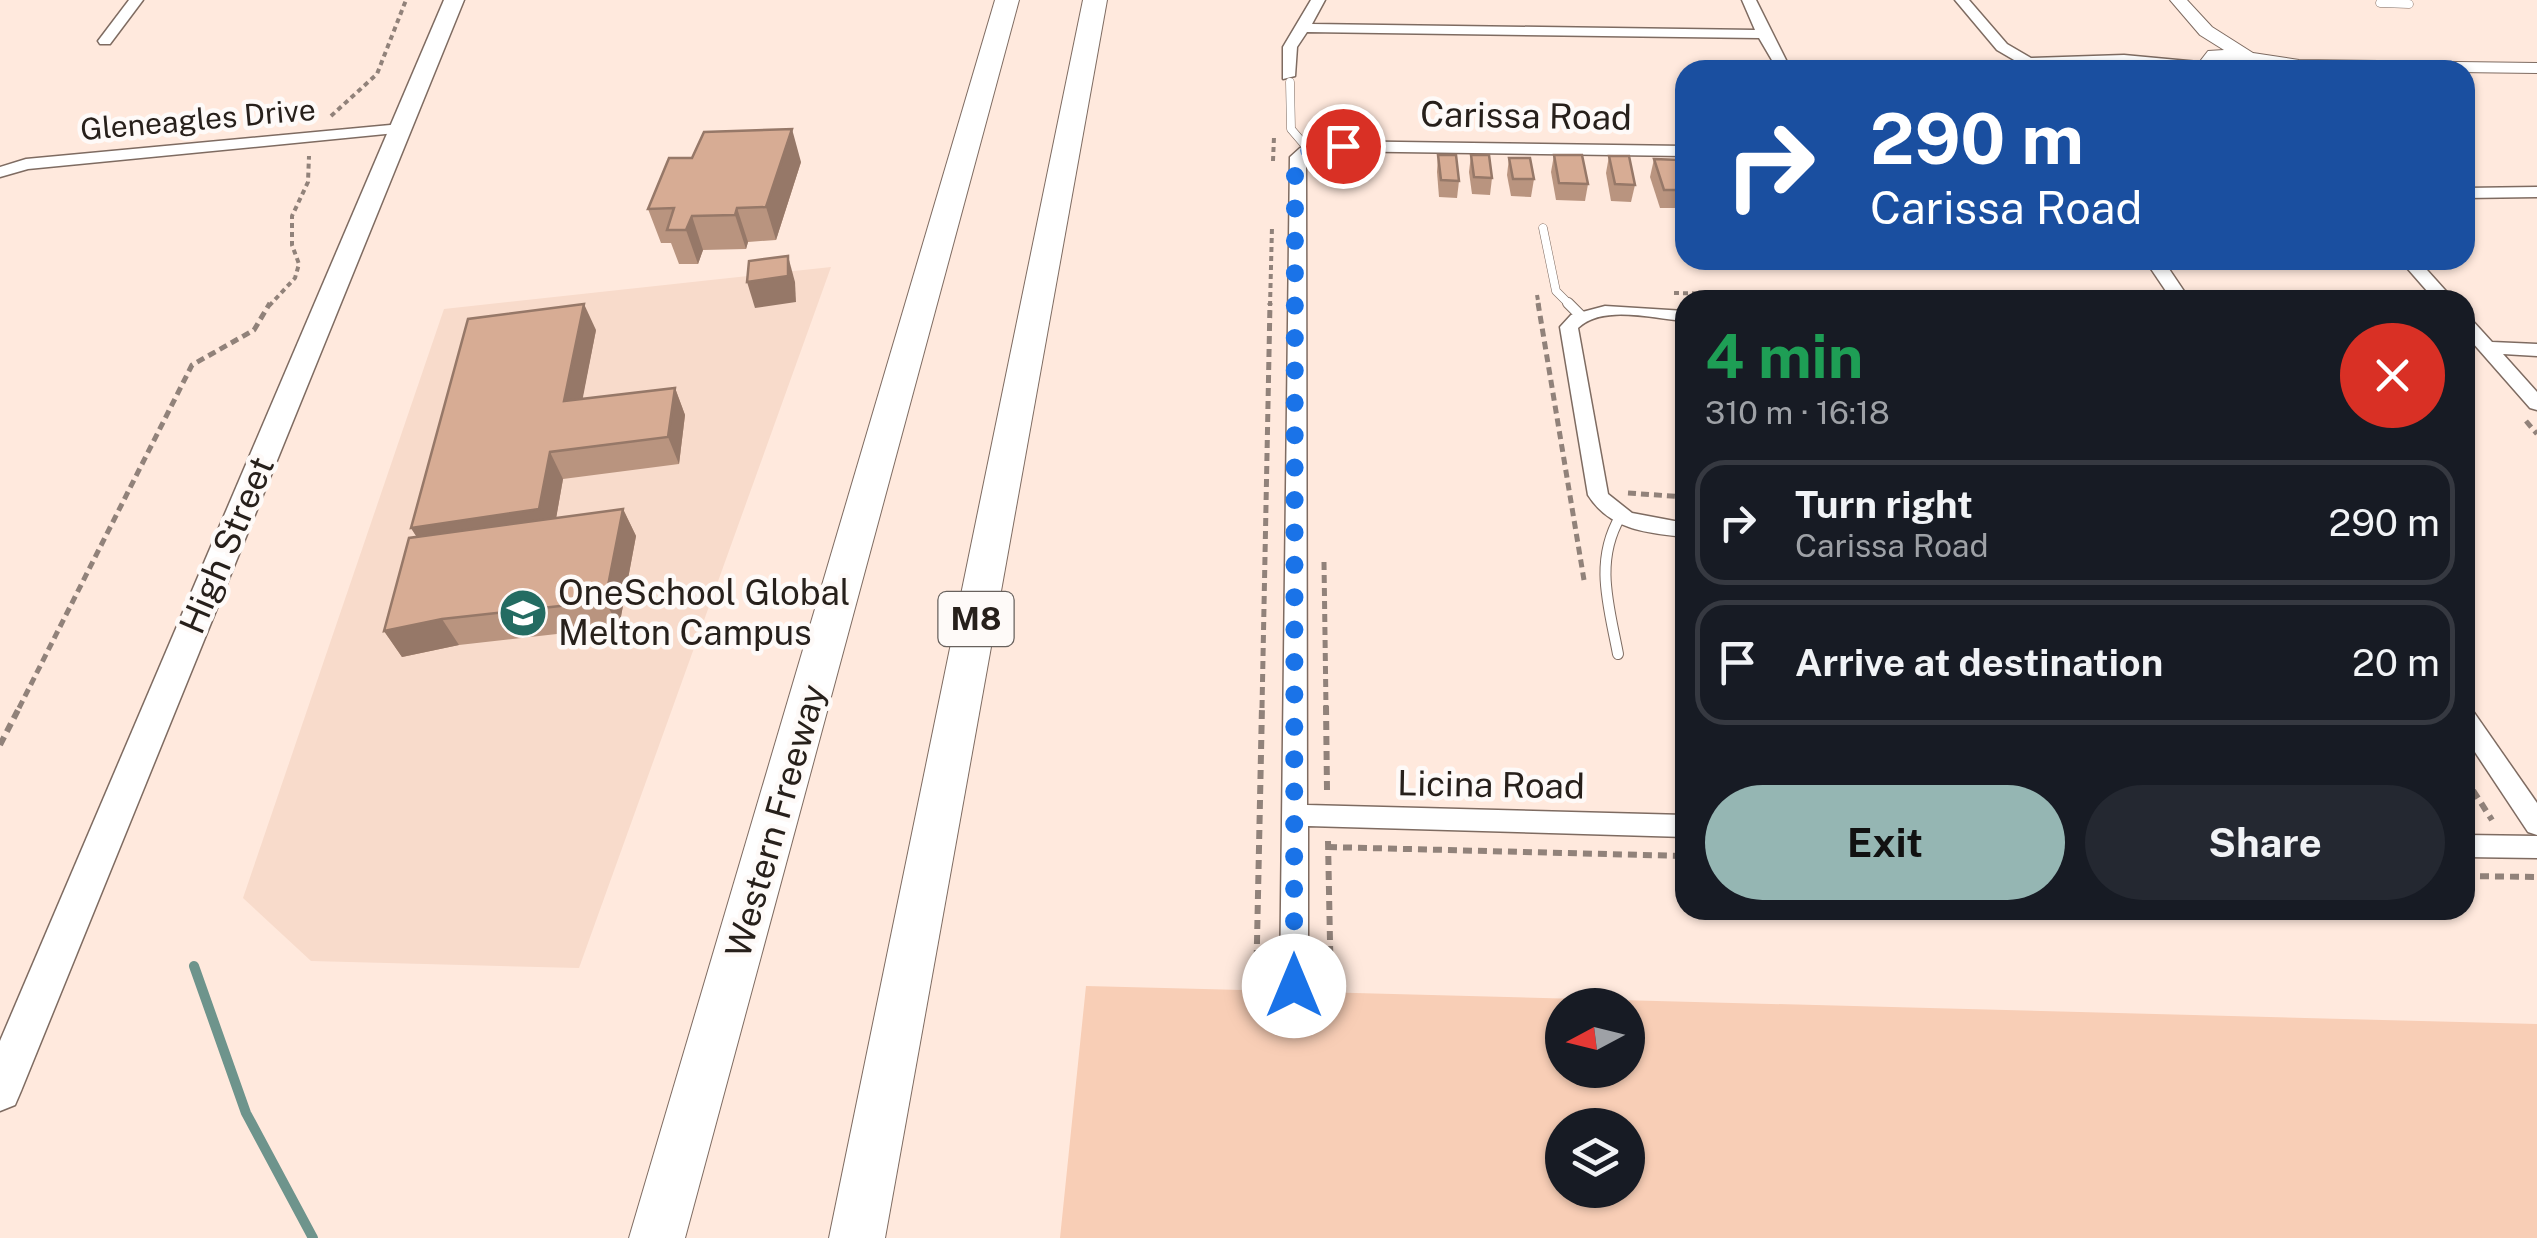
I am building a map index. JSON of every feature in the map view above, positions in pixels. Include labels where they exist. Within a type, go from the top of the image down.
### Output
[{"type":"highway","name":"Western Freeway","points":[[656,1238],[1007,0]]},
{"type":"highway","name":"M8","points":[[857,1238],[1095,0]]},
{"type":"main road","name":"High Street","points":[[0,1091],[454,0]]},
{"type":"street","points":[[105,41],[136,0]]},
{"type":"street","points":[[1289,79],[1290,47],[1318,0]]},
{"type":"street","points":[[1749,0],[1779,60]]},
{"type":"street","points":[[1962,0],[2018,60]]},
{"type":"street","points":[[2178,0],[2206,31],[2249,60]]},
{"type":"street","points":[[1303,28],[1764,34]]},
{"type":"street","points":[[2206,31],[2215,60]]},
{"type":"street","points":[[2219,60],[2227,52],[2246,60]]},
{"type":"street","points":[[2475,67],[2537,68]]},
{"type":"street","name":"Gleneagles Drive","points":[[0,172],[26,164],[401,128]]},
{"type":"street","name":"Carissa Road","points":[[1309,150],[1359,146],[1675,151]]},
{"type":"street","points":[[1294,986],[1295,164],[1309,150]]},
{"type":"street","points":[[2475,193],[2537,192]]},
{"type":"street","points":[[2419,270],[2436,290]]},
{"type":"street","points":[[1675,315],[1596,310],[1580,315],[1569,327],[1594,479],[1604,506],[1643,525],[1675,529]]},
{"type":"street","points":[[2475,334],[2537,404]]},
{"type":"street","points":[[2487,348],[2537,350]]},
{"type":"street","points":[[2475,733],[2537,824]]},
{"type":"street","name":"Licina Road","points":[[1296,815],[1675,826]]},
{"type":"street","points":[[2475,846],[2537,848]]},
{"type":"lane","points":[[2380,3],[2409,4]]},
{"type":"lane","points":[[1289,79],[1291,129],[1309,150]]},
{"type":"lane","points":[[1543,228],[1556,291],[1580,315]]},
{"type":"lane","points":[[1618,654],[1602,557],[1610,530],[1620,517]]},
{"type":"path","points":[[0,745],[192,365],[254,330],[274,297],[295,278],[299,264],[292,245],[292,216],[308,182],[306,148],[319,125],[377,74],[406,0]]},
{"type":"path","points":[[1274,129],[1274,162]]},
{"type":"path","points":[[1256,989],[1272,220]]},
{"type":"path","points":[[1556,291],[1536,291],[1584,580]]},
{"type":"path","points":[[1665,293],[1675,293]]},
{"type":"path","points":[[1594,479],[1613,480],[1620,492],[1675,497]]},
{"type":"path","points":[[1324,554],[1331,990]]},
{"type":"path","points":[[2475,794],[2492,820]]},
{"type":"path","points":[[1328,847],[1675,856]]},
{"type":"path","points":[[2475,876],[2537,877]]},
{"type":"shaded area","name":"OneSchool Global Melton Campus","points":[[831,267],[579,968],[311,961],[243,898],[444,309]]},
{"type":"shaded area","points":[[1086,986],[1545,998],[1545,1088],[1645,1088],[1645,1001],[2537,1024],[2537,1238],[1060,1238]]},
{"type":"building","points":[[792,129],[766,207],[737,208],[735,215],[692,216],[686,230],[667,230],[674,208],[648,209],[669,158],[692,158],[704,132]]},
{"type":"building","points":[[1438,155],[1456,155],[1459,181],[1441,180]]},
{"type":"building","points":[[1471,155],[1489,155],[1492,178],[1474,177]]},
{"type":"building","points":[[1554,155],[1582,155],[1588,184],[1559,183]]},
{"type":"building","points":[[1609,156],[1629,156],[1635,185],[1615,184]]},
{"type":"building","points":[[1509,158],[1530,158],[1534,179],[1513,179]]},
{"type":"building","points":[[1654,159],[1675,160],[1675,190],[1664,190]]},
{"type":"building","points":[[788,256],[788,276],[747,282],[749,261]]},
{"type":"building","points":[[584,304],[564,401],[675,388],[668,437],[550,452],[539,509],[411,528],[468,319]]},
{"type":"building","points":[[623,509],[605,601],[442,619],[384,631],[409,538]]},
{"type":"waterway","points":[[194,966],[246,1113],[313,1238]]},
{"type":"place","name":"OneSchool Global Melton Campus","points":[[523,613]]},
{"type":"route","points":[[1294,986],[1295,164],[1306,151],[1343,146]]}]
